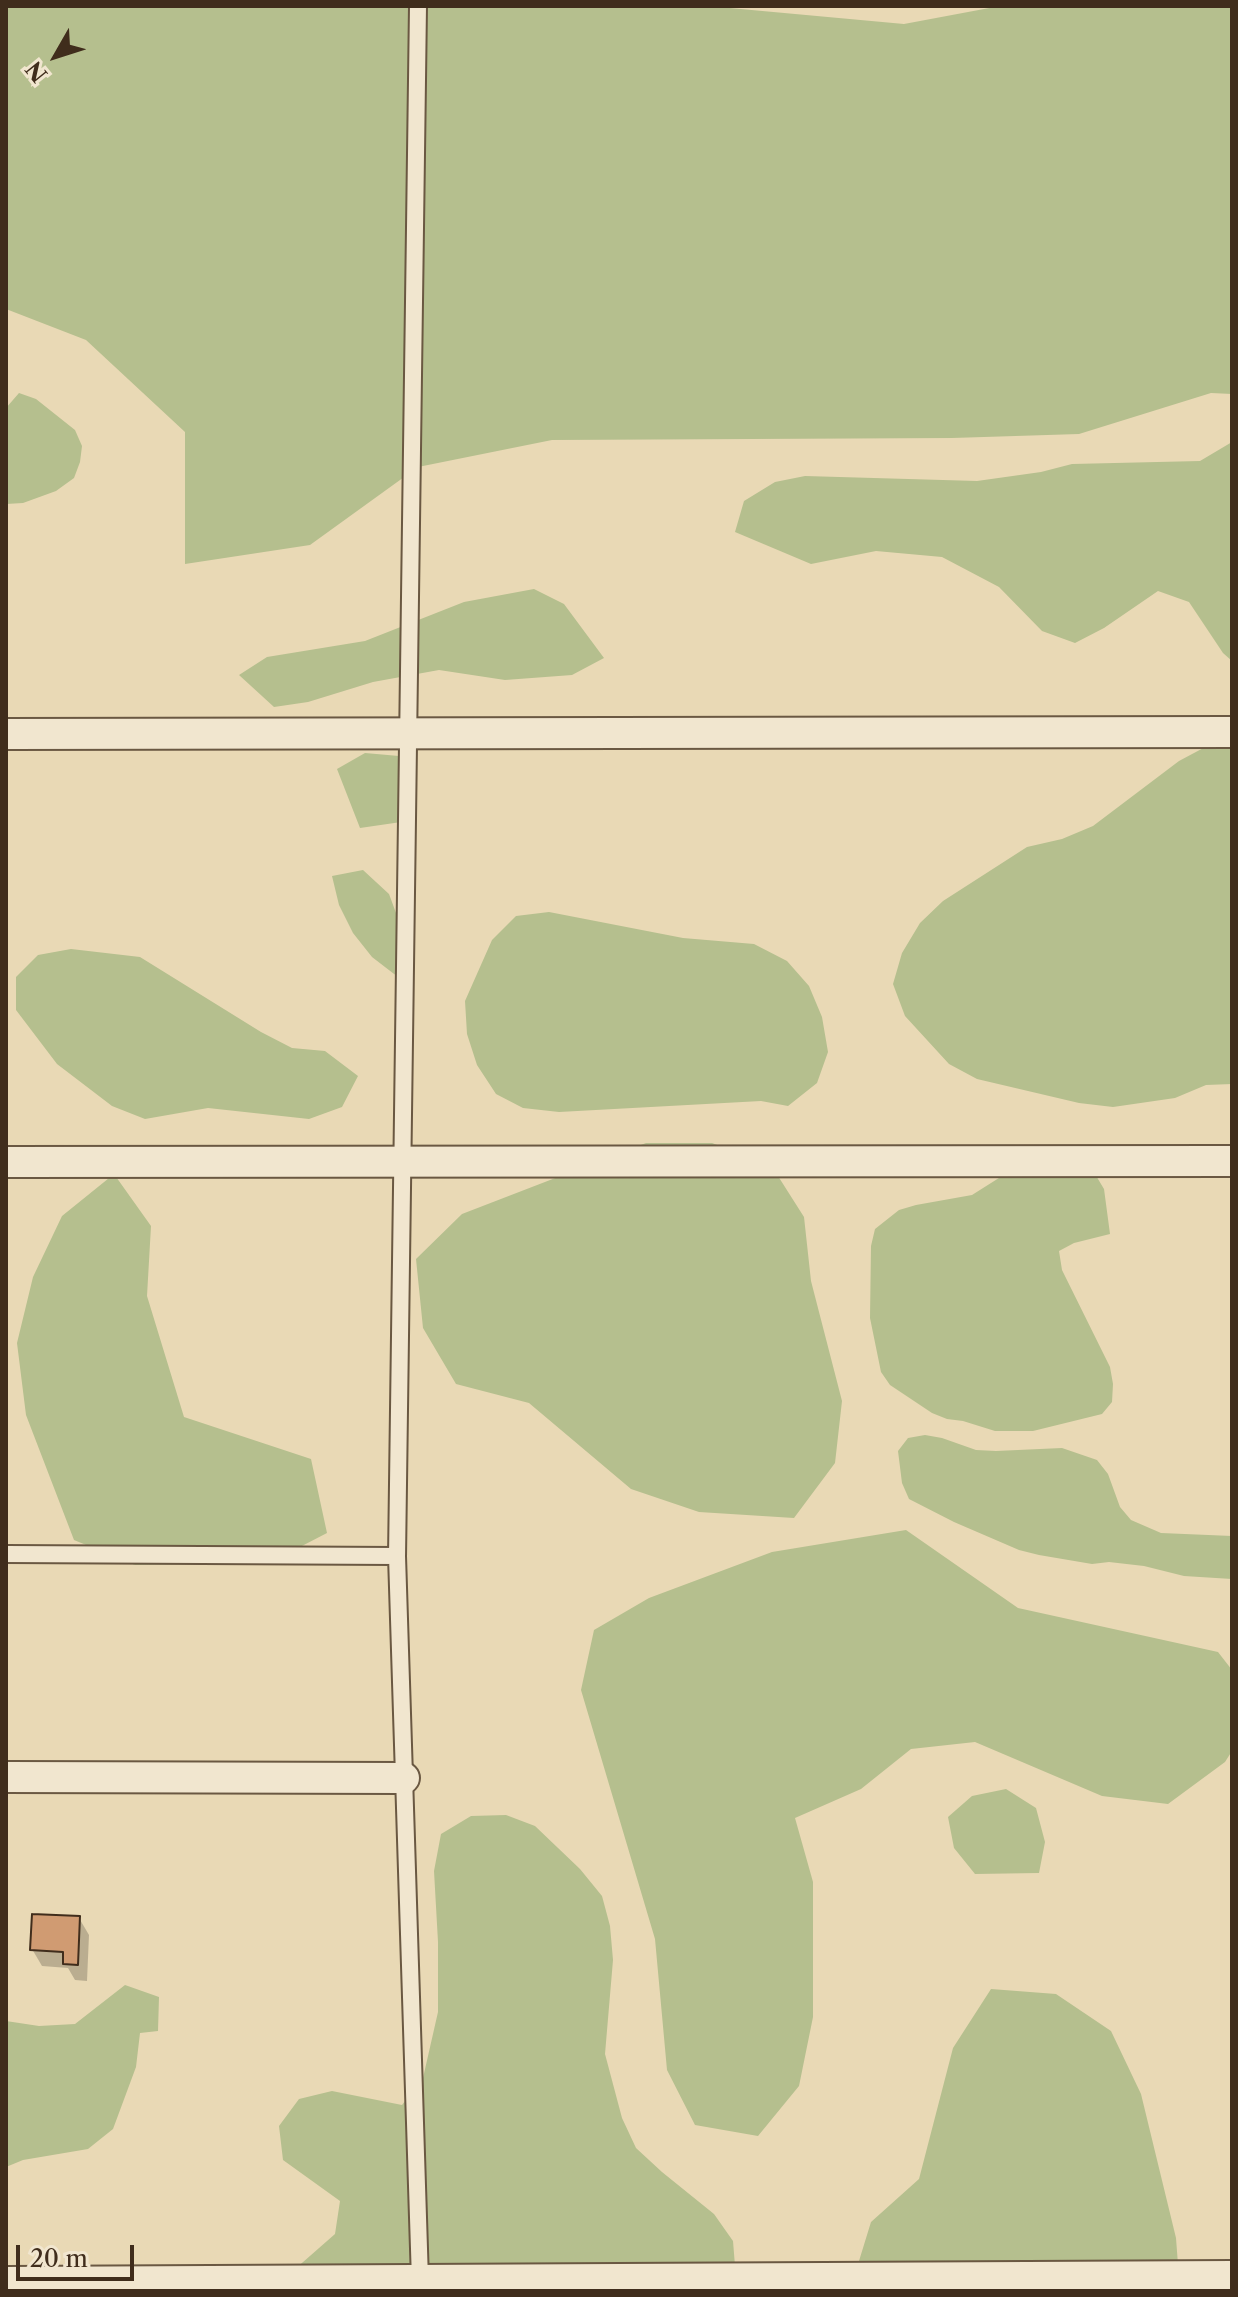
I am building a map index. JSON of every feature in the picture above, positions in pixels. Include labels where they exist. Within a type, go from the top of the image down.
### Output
[{"type":"street","points":[[6,734],[1232,732]]},
{"type":"street","points":[[6,1162],[1232,1161]]},
{"type":"street","points":[[6,1777],[404,1778]]},
{"type":"street","points":[[6,2282],[1232,2276]]},
{"type":"lane","points":[[418,6],[397,1556],[420,2280]]},
{"type":"lane","points":[[6,1554],[397,1556]]},
{"type":"green space","points":[[6,6],[708,6],[904,24],[1000,6],[1232,6],[1232,394],[1211,393],[1079,434],[952,438],[552,440],[418,467],[310,545],[185,564],[185,432],[86,340],[6,309]]},
{"type":"green space","points":[[19,393],[36,399],[75,430],[82,446],[74,478],[56,491],[23,503],[6,504],[6,408]]},
{"type":"green space","points":[[1232,442],[1232,661],[1223,653],[1189,602],[1158,591],[1104,628],[1075,643],[1042,631],[999,587],[942,557],[876,551],[811,564],[735,532],[744,501],[775,482],[805,476],[977,481],[1041,472],[1072,464],[1200,461]]},
{"type":"green space","points":[[534,589],[564,604],[604,658],[572,675],[505,680],[439,670],[373,682],[308,702],[274,707],[239,675],[267,657],[365,641],[464,602]]},
{"type":"green space","points":[[1232,739],[1232,1084],[1206,1085],[1175,1098],[1113,1107],[1079,1103],[977,1079],[949,1064],[905,1016],[893,984],[902,953],[920,923],[943,901],[1027,847],[1062,839],[1093,826],[1179,761],[1209,745]]},
{"type":"green space","points":[[365,753],[399,756],[413,788],[408,821],[360,828],[337,769]]},
{"type":"green space","points":[[363,870],[389,894],[413,959],[398,977],[372,957],[353,933],[339,905],[332,876]]},
{"type":"green space","points":[[549,912],[683,938],[754,944],[787,961],[809,986],[822,1017],[828,1052],[817,1083],[788,1106],[761,1101],[559,1112],[523,1108],[496,1094],[477,1065],[467,1034],[465,1001],[492,940],[516,916]]},
{"type":"green space","points":[[71,949],[140,957],[261,1032],[292,1048],[325,1051],[358,1076],[342,1107],[309,1119],[208,1108],[145,1119],[112,1106],[57,1064],[16,1010],[16,977],[38,955]]},
{"type":"green space","points":[[646,1143],[712,1143],[771,1165],[804,1217],[811,1281],[842,1401],[835,1463],[794,1518],[699,1512],[631,1489],[529,1403],[456,1384],[423,1328],[416,1259],[462,1214]]},
{"type":"green space","points":[[1029,1159],[1095,1174],[1104,1189],[1110,1234],[1074,1243],[1059,1251],[1062,1270],[1110,1367],[1112,1402],[1102,1414],[1033,1431],[995,1431],[932,1413],[890,1385],[881,1372],[870,1318],[871,1246],[875,1229],[899,1210],[972,1195]]},
{"type":"green space","points":[[114,1174],[151,1226],[147,1296],[184,1417],[311,1459],[327,1533],[269,1563],[135,1565],[74,1540],[26,1415],[17,1343],[33,1277],[62,1216]]},
{"type":"green space","points":[[925,1435],[976,1450],[1062,1448],[1097,1460],[1108,1474],[1120,1507],[1131,1520],[1161,1533],[1232,1536],[1232,1579],[1184,1576],[1144,1566],[1109,1562],[1092,1564],[1039,1555],[1019,1550],[954,1522],[909,1499],[902,1483],[898,1451],[908,1438]]},
{"type":"green space","points":[[906,1530],[1018,1608],[1218,1652],[1232,1670],[1232,1751],[1225,1762],[1168,1804],[1102,1796],[975,1742],[911,1749],[861,1789],[795,1818],[813,1882],[813,2017],[799,2086],[758,2136],[695,2125],[667,2070],[655,1939],[581,1690],[594,1630],[649,1598],[772,1552]]},
{"type":"green space","points":[[1006,1789],[1036,1808],[1045,1842],[1039,1873],[975,1874],[954,1848],[948,1817],[972,1796]]},
{"type":"green space","points":[[506,1815],[535,1826],[580,1869],[602,1896],[610,1926],[613,1960],[605,2054],[622,2118],[636,2148],[714,2214],[733,2241],[737,2291],[286,2277],[335,2234],[340,2201],[283,2160],[279,2126],[299,2099],[332,2091],[402,2105],[423,2078],[438,2012],[434,1871],[441,1834],[471,1816]]},
{"type":"green space","points":[[125,1985],[159,1997],[158,2031],[140,2033],[136,2067],[113,2129],[88,2149],[23,2160],[6,2167],[6,2021],[39,2026],[75,2024]]},
{"type":"green space","points":[[991,1989],[1056,1994],[1111,2031],[1141,2094],[1176,2238],[1180,2291],[851,2287],[871,2222],[919,2179],[953,2048]]},
{"type":"building","points":[[32,1914],[80,1916],[78,1965],[63,1964],[63,1952],[30,1950]]}]
